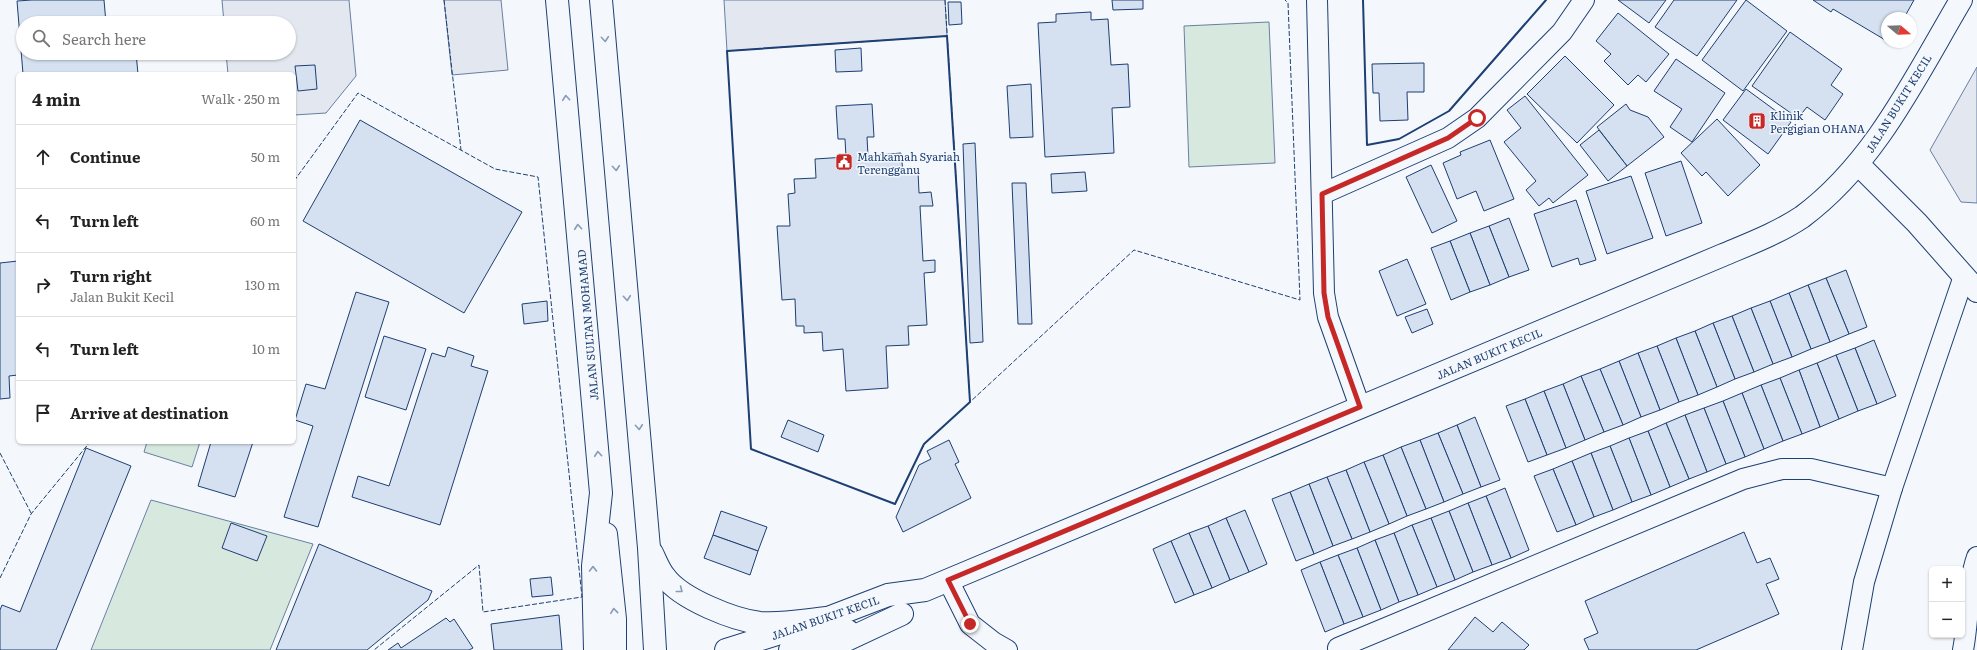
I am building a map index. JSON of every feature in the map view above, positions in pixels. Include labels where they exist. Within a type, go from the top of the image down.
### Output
[{"type":"main road","name":"JALAN SULTAN MOHAMAD","points":[[557,0],[601,493],[593,566],[595,650]]},
{"type":"main road","points":[[602,0],[649,548],[655,650]]},
{"type":"main road","name":"JALAN BUKIT KECIL","points":[[726,650],[828,618],[888,595],[925,590],[1776,232],[1800,218],[1822,201],[1858,164],[1882,132],[1961,0]]},
{"type":"main road","points":[[1858,164],[1917,222],[1971,284]]},
{"type":"main road","points":[[601,493],[615,618],[615,650]]},
{"type":"main road","points":[[649,548],[665,578],[683,594],[716,611],[760,623],[793,622],[828,618]]},
{"type":"main road","name":"JALAN BUKIT KECIL","points":[[790,650],[902,614],[925,590]]},
{"type":"main road","points":[[825,650],[902,614]]},
{"type":"street","points":[[1317,0],[1324,293],[1328,317],[1360,407]]},
{"type":"street","points":[[1322,194],[1448,138],[1477,118],[1562,32],[1584,0]]},
{"type":"street","points":[[1852,650],[1864,582],[1892,488],[1971,284]]},
{"type":"street","points":[[1338,648],[1743,479],[1782,469],[1811,469],[1892,488]]},
{"type":"street","points":[[1963,650],[1967,630],[1973,569],[1977,557]]},
{"type":"street","points":[[948,580],[970,624],[1006,650]]},
{"type":"shaded area","points":[[222,0],[349,0],[356,76],[326,113],[296,115],[296,72],[228,72],[227,60],[296,60],[296,16],[223,16]]},
{"type":"shaded area","points":[[444,0],[501,0],[508,70],[452,75]]},
{"type":"shaded area","points":[[724,0],[945,0],[947,36],[727,51]]},
{"type":"shaded area","points":[[1269,22],[1275,163],[1189,167],[1184,26]]},
{"type":"shaded area","points":[[1977,67],[1977,203],[1961,202],[1930,150]]},
{"type":"shaded area","points":[[146,444],[199,444],[192,467],[144,452]]},
{"type":"shaded area","points":[[151,500],[313,544],[270,650],[91,650]]},
{"type":"building","points":[[104,0],[105,16],[18,16],[17,1]]},
{"type":"building","points":[[1112,0],[1143,0],[1143,9],[1113,10]]},
{"type":"building","points":[[1618,0],[1666,0],[1649,23]]},
{"type":"building","points":[[1674,0],[1737,0],[1697,56],[1655,27]]},
{"type":"building","points":[[1746,0],[1787,31],[1743,91],[1702,60]]},
{"type":"building","points":[[1813,0],[1914,0],[1907,12],[1881,12],[1881,37],[1833,9],[1831,12]]},
{"type":"building","points":[[948,2],[961,2],[962,24],[949,25]]},
{"type":"building","points":[[1091,12],[1091,20],[1108,19],[1111,65],[1128,64],[1130,107],[1112,108],[1114,153],[1045,157],[1038,23],[1056,22],[1056,14]]},
{"type":"building","points":[[1618,13],[1669,54],[1646,82],[1638,75],[1628,85],[1604,61],[1611,54],[1596,41]]},
{"type":"building","points":[[1790,32],[1842,69],[1831,85],[1843,94],[1825,120],[1807,107],[1798,118],[1752,86]]},
{"type":"building","points":[[861,48],[862,71],[836,72],[835,50]]},
{"type":"building","points":[[1565,56],[1614,105],[1577,143],[1527,94]]},
{"type":"building","points":[[1676,59],[1725,93],[1692,142],[1670,127],[1682,109],[1654,91]]},
{"type":"building","points":[[22,60],[137,60],[138,72],[23,72]]},
{"type":"building","points":[[1424,63],[1424,92],[1407,92],[1408,120],[1380,121],[1379,93],[1373,93],[1372,64]]},
{"type":"building","points":[[315,65],[317,89],[298,91],[295,66]]},
{"type":"building","points":[[1031,84],[1033,137],[1010,138],[1007,86]]},
{"type":"building","name":"Klinik Pergigian OHANA","points":[[1746,89],[1791,122],[1768,154],[1723,120]]},
{"type":"building","points":[[1525,96],[1588,175],[1553,203],[1549,198],[1539,206],[1526,190],[1536,181],[1504,142],[1521,128],[1507,110]]},
{"type":"building","points":[[872,104],[874,137],[867,137],[868,156],[901,153],[903,172],[918,171],[919,193],[931,192],[933,206],[920,206],[923,261],[935,260],[935,272],[924,273],[927,325],[908,326],[909,345],[886,346],[888,388],[846,391],[843,349],[823,351],[822,332],[804,333],[804,326],[796,326],[795,299],[782,300],[777,226],[790,226],[788,194],[795,193],[794,179],[816,178],[815,159],[846,157],[845,139],[838,139],[836,106]]},
{"type":"building","points":[[1626,104],[1630,110],[1648,117],[1664,137],[1627,166],[1597,127]]},
{"type":"building","points":[[1717,119],[1760,165],[1728,196],[1706,172],[1702,176],[1681,153]]},
{"type":"building","points":[[360,120],[522,212],[464,313],[303,221]]},
{"type":"building","points":[[1599,130],[1627,166],[1608,181],[1580,145]]},
{"type":"building","points":[[1490,140],[1514,199],[1484,211],[1476,191],[1457,199],[1443,163],[1461,155],[1460,152]]},
{"type":"building","points":[[975,143],[983,342],[970,343],[963,144]]},
{"type":"building","points":[[1681,161],[1702,223],[1666,236],[1645,173]]},
{"type":"building","points":[[1431,165],[1457,221],[1432,233],[1406,177]]},
{"type":"building","points":[[1085,172],[1087,191],[1052,193],[1051,174]]},
{"type":"building","points":[[1631,176],[1653,238],[1607,254],[1586,191]]},
{"type":"building","points":[[1012,183],[1026,183],[1032,324],[1018,324]]},
{"type":"building","points":[[1576,200],[1596,260],[1580,265],[1578,258],[1552,267],[1534,214]]},
{"type":"building","points":[[1509,218],[1529,270],[1509,277],[1489,226]]},
{"type":"building","points":[[1489,226],[1509,277],[1490,285],[1470,233]]},
{"type":"building","points":[[1470,233],[1490,285],[1470,292],[1450,241]]},
{"type":"building","points":[[1450,241],[1470,292],[1451,300],[1431,248]]},
{"type":"building","points":[[1407,259],[1426,304],[1397,316],[1379,271]]},
{"type":"building","points":[[16,261],[16,375],[9,376],[10,398],[0,399],[0,263]]},
{"type":"building","points":[[1846,270],[1867,327],[1849,334],[1826,278]]},
{"type":"building","points":[[1826,278],[1849,334],[1830,342],[1808,285]]},
{"type":"building","points":[[1808,285],[1830,342],[1811,349],[1789,293]]},
{"type":"building","points":[[356,292],[389,302],[318,527],[284,517],[313,426],[296,420],[306,384],[325,389]]},
{"type":"building","points":[[1789,293],[1811,349],[1792,357],[1770,301]]},
{"type":"building","points":[[547,301],[548,321],[524,324],[522,304]]},
{"type":"building","points":[[1770,301],[1792,357],[1773,364],[1751,308]]},
{"type":"building","points":[[1751,308],[1773,364],[1754,372],[1732,316]]},
{"type":"building","points":[[1427,309],[1433,324],[1412,333],[1405,317]]},
{"type":"building","points":[[1732,316],[1754,372],[1735,379],[1713,323]]},
{"type":"building","points":[[1713,323],[1735,379],[1717,387],[1695,331]]},
{"type":"building","points":[[1695,331],[1717,387],[1698,395],[1676,338]]},
{"type":"building","points":[[384,336],[426,349],[406,410],[365,397]]},
{"type":"building","points":[[1676,338],[1698,395],[1679,402],[1657,346]]},
{"type":"building","points":[[1874,340],[1896,396],[1877,404],[1855,348]]},
{"type":"building","points":[[1657,346],[1679,402],[1660,410],[1638,353]]},
{"type":"building","points":[[448,347],[474,356],[471,366],[488,371],[440,525],[352,497],[358,476],[389,486],[432,353],[445,357]]},
{"type":"building","points":[[1855,348],[1877,404],[1858,411],[1836,355]]},
{"type":"building","points":[[1638,353],[1660,410],[1641,417],[1619,361]]},
{"type":"building","points":[[1836,355],[1858,411],[1839,419],[1817,363]]},
{"type":"building","points":[[1619,361],[1641,417],[1623,425],[1600,369]]},
{"type":"building","points":[[1817,363],[1839,419],[1820,427],[1799,370]]},
{"type":"building","points":[[1600,369],[1623,425],[1604,432],[1581,376]]},
{"type":"building","points":[[1799,370],[1820,427],[1802,434],[1780,378]]},
{"type":"building","points":[[1581,376],[1604,432],[1585,440],[1563,384]]},
{"type":"building","points":[[1780,378],[1802,434],[1783,441],[1761,385]]},
{"type":"building","points":[[1563,384],[1585,440],[1566,448],[1544,391]]},
{"type":"building","points":[[1761,385],[1783,441],[1764,449],[1742,393]]},
{"type":"building","points":[[1544,391],[1566,448],[1547,455],[1525,399]]},
{"type":"building","points":[[1742,393],[1764,449],[1745,457],[1723,401]]},
{"type":"building","points":[[1525,399],[1547,455],[1528,462],[1506,406]]},
{"type":"building","points":[[1723,401],[1745,457],[1726,464],[1704,408]]},
{"type":"building","points":[[1704,408],[1726,464],[1707,472],[1685,415]]},
{"type":"building","points":[[1685,415],[1707,472],[1689,479],[1666,423]]},
{"type":"building","points":[[1475,417],[1500,480],[1481,487],[1457,425]]},
{"type":"building","points":[[788,420],[824,435],[818,452],[781,437]]},
{"type":"building","points":[[1666,423],[1689,479],[1670,487],[1648,431]]},
{"type":"building","points":[[1457,425],[1481,487],[1463,494],[1438,433]]},
{"type":"building","points":[[1648,431],[1670,487],[1651,495],[1629,438]]},
{"type":"building","points":[[1438,433],[1463,494],[1444,502],[1420,440]]},
{"type":"building","points":[[1629,438],[1651,495],[1632,502],[1610,446]]},
{"type":"building","points":[[949,440],[959,462],[955,464],[971,498],[903,532],[896,517],[919,465],[931,459],[927,451]]},
{"type":"building","points":[[1420,440],[1444,502],[1426,509],[1401,447]]},
{"type":"building","points":[[210,444],[252,444],[235,497],[198,486]]},
{"type":"building","points":[[1610,446],[1632,502],[1613,510],[1591,453]]},
{"type":"building","points":[[1401,447],[1426,509],[1407,516],[1383,455]]},
{"type":"building","points":[[86,448],[131,466],[56,650],[0,650],[0,610],[2,605],[20,612]]},
{"type":"building","points":[[1591,453],[1613,510],[1594,517],[1572,461]]},
{"type":"building","points":[[1383,455],[1407,516],[1389,524],[1364,462]]},
{"type":"building","points":[[1572,461],[1594,517],[1576,525],[1553,469]]},
{"type":"building","points":[[1364,462],[1389,524],[1370,532],[1346,470]]},
{"type":"building","points":[[1553,469],[1576,525],[1557,532],[1534,476]]},
{"type":"building","points":[[1346,470],[1370,532],[1352,539],[1327,477]]},
{"type":"building","points":[[1327,477],[1352,539],[1333,546],[1309,484]]},
{"type":"building","points":[[1309,484],[1333,546],[1314,554],[1290,492]]},
{"type":"building","points":[[1505,488],[1529,550],[1511,558],[1486,496]]},
{"type":"building","points":[[1290,492],[1314,554],[1296,561],[1272,499]]},
{"type":"building","points":[[1486,496],[1511,558],[1492,565],[1468,503]]},
{"type":"building","points":[[1468,503],[1492,565],[1473,572],[1449,511]]},
{"type":"building","points":[[1245,510],[1267,564],[1249,572],[1226,518]]},
{"type":"building","points":[[721,511],[767,527],[758,551],[713,535]]},
{"type":"building","points":[[1449,511],[1473,572],[1455,580],[1431,518]]},
{"type":"building","points":[[1226,518],[1249,572],[1230,580],[1208,526]]},
{"type":"building","points":[[1431,518],[1455,580],[1437,587],[1412,525]]},
{"type":"building","points":[[231,523],[267,536],[257,561],[222,548]]},
{"type":"building","points":[[1412,525],[1437,587],[1418,595],[1394,533]]},
{"type":"building","points":[[1208,526],[1230,580],[1212,588],[1189,533]]},
{"type":"building","points":[[1744,532],[1757,563],[1770,558],[1779,579],[1766,584],[1779,614],[1696,650],[1589,650],[1584,639],[1598,633],[1585,601]]},
{"type":"building","points":[[1189,533],[1212,588],[1194,595],[1171,541]]},
{"type":"building","points":[[1394,533],[1418,595],[1399,602],[1375,540]]},
{"type":"building","points":[[713,535],[758,551],[750,575],[704,558]]},
{"type":"building","points":[[1375,540],[1399,602],[1381,610],[1357,548]]},
{"type":"building","points":[[1171,541],[1194,595],[1175,603],[1153,549]]},
{"type":"building","points":[[319,544],[432,591],[428,600],[367,650],[276,650]]},
{"type":"building","points":[[1357,548],[1381,610],[1363,617],[1338,555]]},
{"type":"building","points":[[1338,555],[1363,617],[1344,624],[1320,562]]},
{"type":"building","points":[[1320,562],[1344,624],[1325,632],[1301,570]]},
{"type":"building","points":[[551,577],[553,595],[532,597],[530,579]]},
{"type":"building","points":[[559,615],[562,650],[494,650],[491,624]]},
{"type":"building","points":[[1475,617],[1493,632],[1502,622],[1529,645],[1524,650],[1448,650]]},
{"type":"building","points":[[446,618],[450,622],[454,619],[473,648],[469,650],[388,650],[398,643],[401,648]]},
{"type":"fence","points":[[444,0],[461,150]]},
{"type":"fence","points":[[945,0],[970,402],[1134,250],[1300,300],[1288,3],[1285,0]]},
{"type":"fence","points":[[296,178],[358,93],[495,169],[538,177],[582,597],[483,612],[479,565],[374,650]]},
{"type":"fence","points":[[0,578],[31,514],[88,444]]},
{"type":"fence","points":[[0,453],[31,513]]},
{"type":"wall","points":[[1363,0],[1367,145],[1399,139],[1449,111],[1546,0]]},
{"type":"wall","points":[[947,36],[970,402],[924,444],[895,504],[751,449],[727,51],[947,36]]},
{"type":"place","name":"Klinik Pergigian OHANA","points":[[1757,121]]},
{"type":"place","name":"Mahkamah Syariah Terengganu","points":[[844,162]]},
{"type":"route","points":[[970,624],[948,580],[1360,407],[1328,317],[1324,293],[1322,194],[1448,138],[1477,118]]}]
